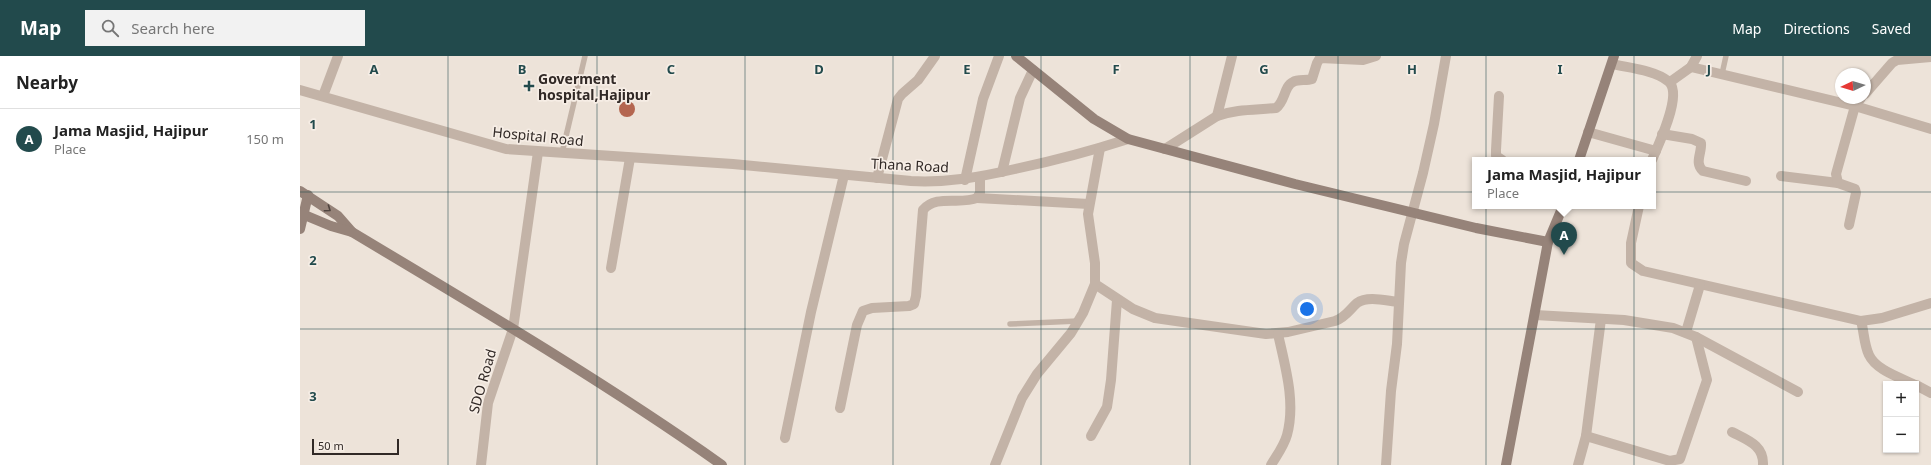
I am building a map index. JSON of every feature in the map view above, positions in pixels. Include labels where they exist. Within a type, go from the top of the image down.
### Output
[{"type":"main road","points":[[1016,56],[1094,119],[1128,140],[1165,148],[1273,178],[1476,228],[1548,242]]},
{"type":"main road","points":[[1579,157],[1613,60]]},
{"type":"main road","points":[[300,229],[304,193],[338,216],[352,232]]},
{"type":"main road","points":[[1506,465],[1548,242],[1562,209]]},
{"type":"main road","points":[[302,214],[352,232],[513,329],[676,432],[722,465]]},
{"type":"street","points":[[324,96],[338,56]]},
{"type":"street","points":[[877,178],[898,99],[918,80],[935,56]]},
{"type":"street","points":[[965,180],[983,99],[999,56]]},
{"type":"street","points":[[1217,116],[1232,56]]},
{"type":"street","points":[[1165,148],[1217,116],[1235,110],[1276,108],[1280,106],[1289,84],[1294,81],[1312,79],[1320,58],[1326,57],[1363,60],[1376,56]]},
{"type":"street","points":[[1386,465],[1390,391],[1397,344],[1401,263],[1432,131],[1446,56]]},
{"type":"street","points":[[1670,82],[1692,67],[1697,56]]},
{"type":"street","points":[[1871,86],[1893,59],[1931,57]]},
{"type":"street","points":[[1588,132],[1654,155],[1671,111],[1674,90],[1670,82],[1613,60]]},
{"type":"street","points":[[1692,67],[1835,97]]},
{"type":"street","points":[[1002,172],[1020,98],[1033,70]]},
{"type":"street","name":"Hospital Road","points":[[300,90],[506,149],[562,154],[733,164]]},
{"type":"street","points":[[1498,157],[1496,156],[1496,150],[1499,96]]},
{"type":"street","points":[[1838,183],[1836,174],[1857,104]]},
{"type":"street","points":[[1863,104],[1931,129]]},
{"type":"street","points":[[1662,134],[1692,139],[1701,143],[1698,163],[1699,167],[1703,171],[1746,181]]},
{"type":"street","name":"Thana Road","points":[[733,164],[933,182],[965,180],[1059,160],[1128,140]]},
{"type":"street","points":[[996,465],[1022,398],[1037,374],[1071,333],[1078,322],[1095,284],[1095,262],[1091,236],[1089,204],[1100,148]]},
{"type":"street","name":"SDO Road","points":[[481,465],[488,403],[513,329],[538,152]]},
{"type":"street","points":[[610,268],[630,158]]},
{"type":"street","points":[[785,438],[811,312],[844,175]]},
{"type":"street","points":[[1781,176],[1838,183],[1855,190],[1856,193],[1849,225]]},
{"type":"street","points":[[977,198],[980,193],[980,177]]},
{"type":"street","points":[[840,408],[857,325],[863,311],[872,308],[910,306],[914,304],[916,296],[923,210],[928,204],[936,202],[970,201],[977,198],[1089,204]]},
{"type":"street","points":[[1638,209],[1630,243],[1630,263],[1643,271],[1862,321],[1882,318],[1931,303]]},
{"type":"street","points":[[1095,284],[1117,300],[1144,315],[1254,333],[1278,334],[1343,319],[1358,303],[1364,300],[1399,302]]},
{"type":"street","points":[[1686,332],[1700,285]]},
{"type":"street","points":[[1091,436],[1107,407],[1111,380],[1117,300]]},
{"type":"street","points":[[1535,315],[1646,322],[1686,332],[1798,392]]},
{"type":"street","points":[[1578,465],[1586,436],[1601,319]]},
{"type":"street","points":[[1862,321],[1869,354],[1873,361],[1881,368],[1907,381]]},
{"type":"street","points":[[1271,465],[1284,443],[1291,415],[1288,385],[1278,334]]},
{"type":"street","points":[[1586,436],[1670,461],[1680,459],[1707,380],[1696,337]]},
{"type":"street","points":[[1919,387],[1931,393]]},
{"type":"street","points":[[1732,432],[1758,447],[1762,452],[1763,465]]},
{"type":"lane","points":[[562,154],[585,56]]},
{"type":"lane","points":[[1722,74],[1726,56]]},
{"type":"lane","points":[[1010,324],[1078,322]]},
{"type":"building","points":[[627,101],[634,106],[635,109],[630,116],[627,117],[620,112],[619,109],[624,102]]},
{"type":"place","name":"Goverment hospital,Hajipur","points":[[529,86]]},
{"type":"place","name":"Jama Masjid, Hajipur","points":[[1564,255]]}]
